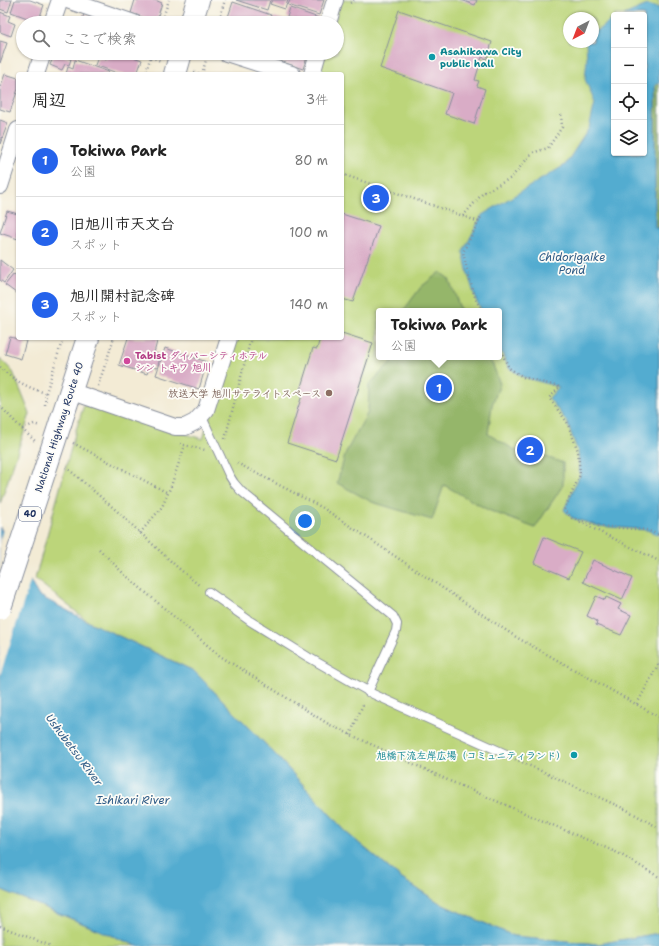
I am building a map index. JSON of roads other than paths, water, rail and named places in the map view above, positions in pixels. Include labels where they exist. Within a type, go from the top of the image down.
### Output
[{"type":"highway","points":[[193,16],[198,0]]},
{"type":"highway","points":[[176,72],[179,60]]},
{"type":"highway","name":"National Highway Route 40","points":[[0,608],[51,424],[70,391],[87,340]]},
{"type":"street","points":[[54,16],[60,0]]},
{"type":"street","points":[[67,0],[114,16]]},
{"type":"street","points":[[330,16],[335,0]]},
{"type":"street","points":[[37,72],[41,60]]},
{"type":"street","points":[[248,60],[286,72]]},
{"type":"street","points":[[313,72],[316,60]]},
{"type":"street","points":[[0,186],[16,136]]},
{"type":"street","points":[[70,391],[175,427],[185,427],[195,422],[206,410],[228,340]]},
{"type":"lane","points":[[201,415],[234,483],[393,616],[397,624],[396,631],[368,692]]},
{"type":"lane","points":[[209,592],[250,621],[368,692],[506,754]]},
{"type":"water","name":"Chidorigaike Pond","points":[[647,5],[659,8],[659,83],[655,85],[655,228],[659,228],[659,535],[647,530],[599,526],[572,518],[564,510],[580,475],[578,452],[567,422],[549,398],[559,387],[523,377],[509,368],[502,353],[502,308],[480,308],[476,300],[463,252],[482,215],[565,165],[589,128],[595,103],[585,79],[586,48],[599,48],[599,29],[611,20],[611,156],[647,156],[647,12],[631,12]]},
{"type":"water","name":"Ishikari River","points":[[0,527],[38,595],[89,622],[194,671],[274,753],[348,834],[402,879],[443,905],[514,936],[598,944],[659,933],[659,946],[137,946],[0,889]]},
{"type":"place","name":"Asahikawa City public hall","points":[[432,57]]},
{"type":"place","name":"旭川開村記念碑","points":[[376,198]]},
{"type":"place","name":"Tabist ダイバーシティホテル シン トキワ 旭川","points":[[127,361]]},
{"type":"place","name":"Tokiwa Park","points":[[439,388]]},
{"type":"place","name":"放送大学 旭川サテライトスペース","points":[[329,393]]},
{"type":"place","name":"旧旭川市天文台","points":[[530,450]]},
{"type":"place","name":"旭橋下流左岸広場（コミュニティランド）","points":[[574,755]]},
{"type":"water label","name":"Ushubetsu River","points":[[74,750]]}]
